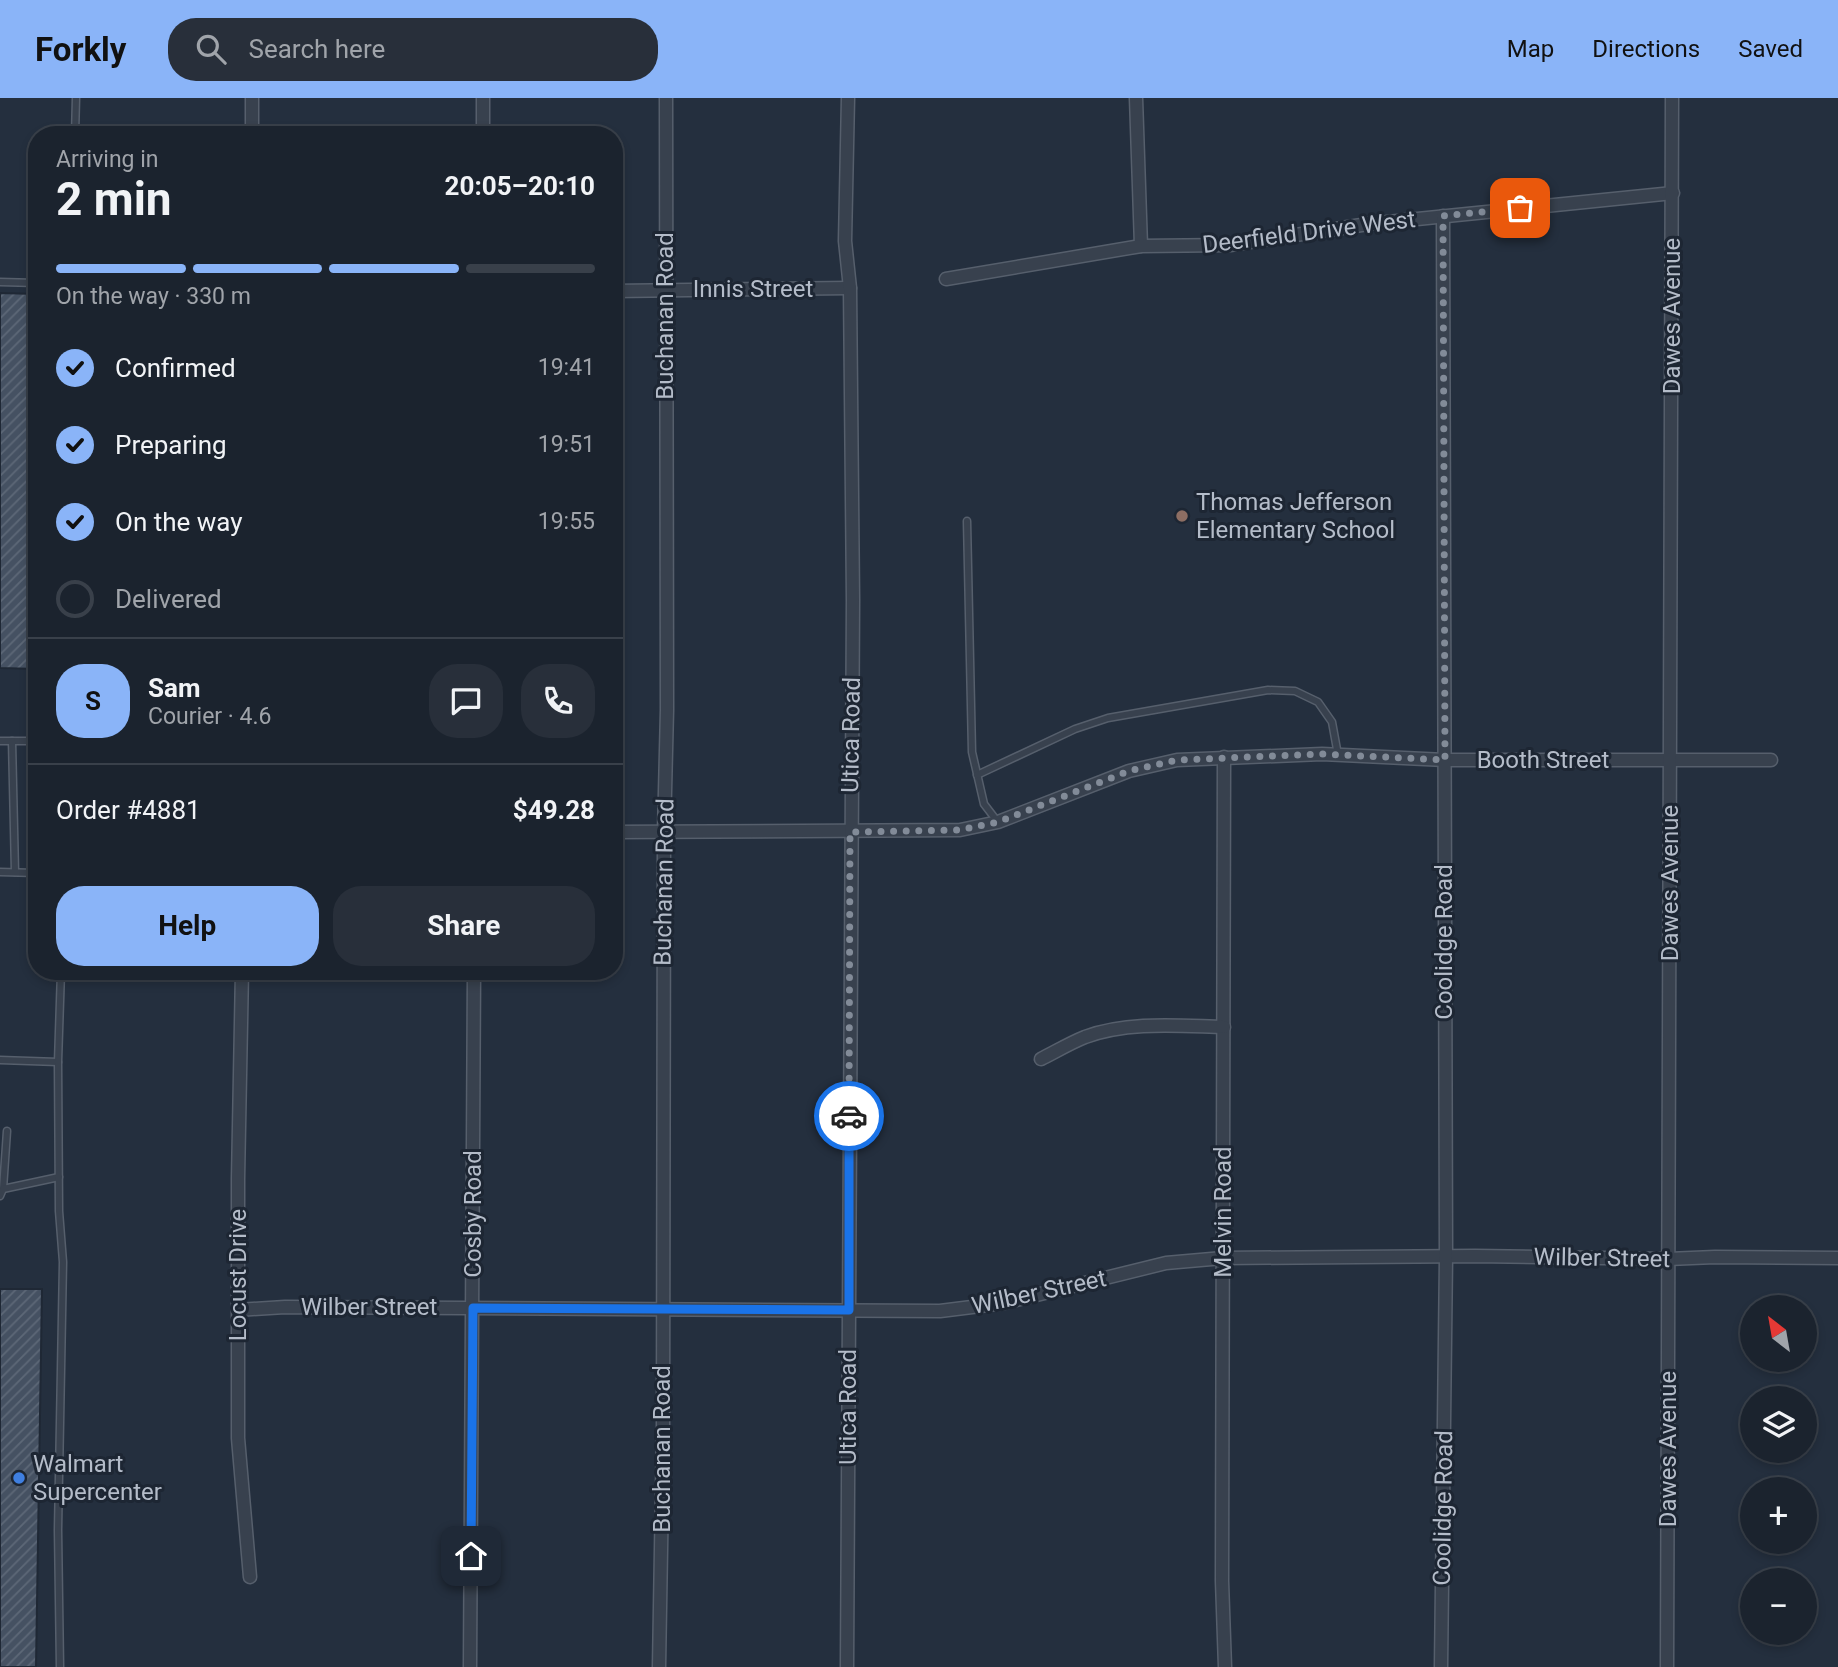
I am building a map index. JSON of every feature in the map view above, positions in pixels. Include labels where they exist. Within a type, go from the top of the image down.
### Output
[{"type":"street","points":[[252,98],[252,126]]},
{"type":"street","points":[[483,98],[484,126]]},
{"type":"street","name":"Buchanan Road","points":[[659,1667],[667,709],[666,98]]},
{"type":"street","name":"Utica Road","points":[[846,1667],[853,600],[850,288],[845,241],[848,98]]},
{"type":"street","points":[[1136,98],[1141,246]]},
{"type":"street","name":"Dawes Avenue","points":[[1667,1667],[1672,98]]},
{"type":"street","name":"Deerfield Drive West","points":[[946,279],[1141,246],[1230,244],[1443,216],[1672,192]]},
{"type":"street","name":"Coolidge Road","points":[[1441,1667],[1446,1257],[1443,216]]},
{"type":"street","name":"Innis Street","points":[[623,290],[850,288]]},
{"type":"street","name":"Booth Street","points":[[623,832],[960,830],[998,822],[1129,771],[1177,760],[1224,757],[1338,755],[1445,760],[1771,760]]},
{"type":"street","name":"Melvin Road","points":[[1224,757],[1224,1667]]},
{"type":"street","name":"Locust Drive","points":[[242,980],[238,1438],[250,1577]]},
{"type":"street","name":"Cosby Road","points":[[470,1667],[474,980]]},
{"type":"street","points":[[1041,1059],[1084,1037],[1115,1029],[1156,1026],[1224,1027]]},
{"type":"street","name":"Wilber Street","points":[[238,1310],[285,1307],[940,1311],[1004,1303],[1166,1263],[1223,1258],[1838,1258]]},
{"type":"lane","points":[[75,126],[76,98]]},
{"type":"lane","points":[[0,282],[28,283]]},
{"type":"lane","points":[[967,521],[972,752],[985,804],[998,822]]},
{"type":"lane","points":[[977,775],[1075,729],[1108,718],[1268,690],[1295,691],[1318,702],[1332,722],[1338,755]]},
{"type":"lane","points":[[0,741],[28,741]]},
{"type":"lane","points":[[12,741],[15,872]]},
{"type":"lane","points":[[0,872],[28,873]]},
{"type":"lane","points":[[60,1667],[58,1530],[63,1262],[58,1062],[61,980]]},
{"type":"lane","points":[[0,1060],[58,1062]]},
{"type":"lane","points":[[7,1130],[1,1191],[59,1177]]},
{"type":"building","points":[[0,293],[28,294],[28,669],[0,668]]},
{"type":"building","name":"Walmart Supercenter","points":[[0,1289],[42,1289],[36,1667],[0,1667]]},
{"type":"way so far","points":[[849,1116],[850,832],[960,830],[998,822],[1129,771],[1177,760],[1322,754],[1445,760],[1443,216],[1520,208]]},
{"type":"place","name":"Thomas Jefferson Elementary School","points":[[1182,516]]},
{"type":"place","name":"Walmart Supercenter","points":[[19,1478]]},
{"type":"route","points":[[471,1556],[473,1308],[849,1310],[849,1116]]}]
